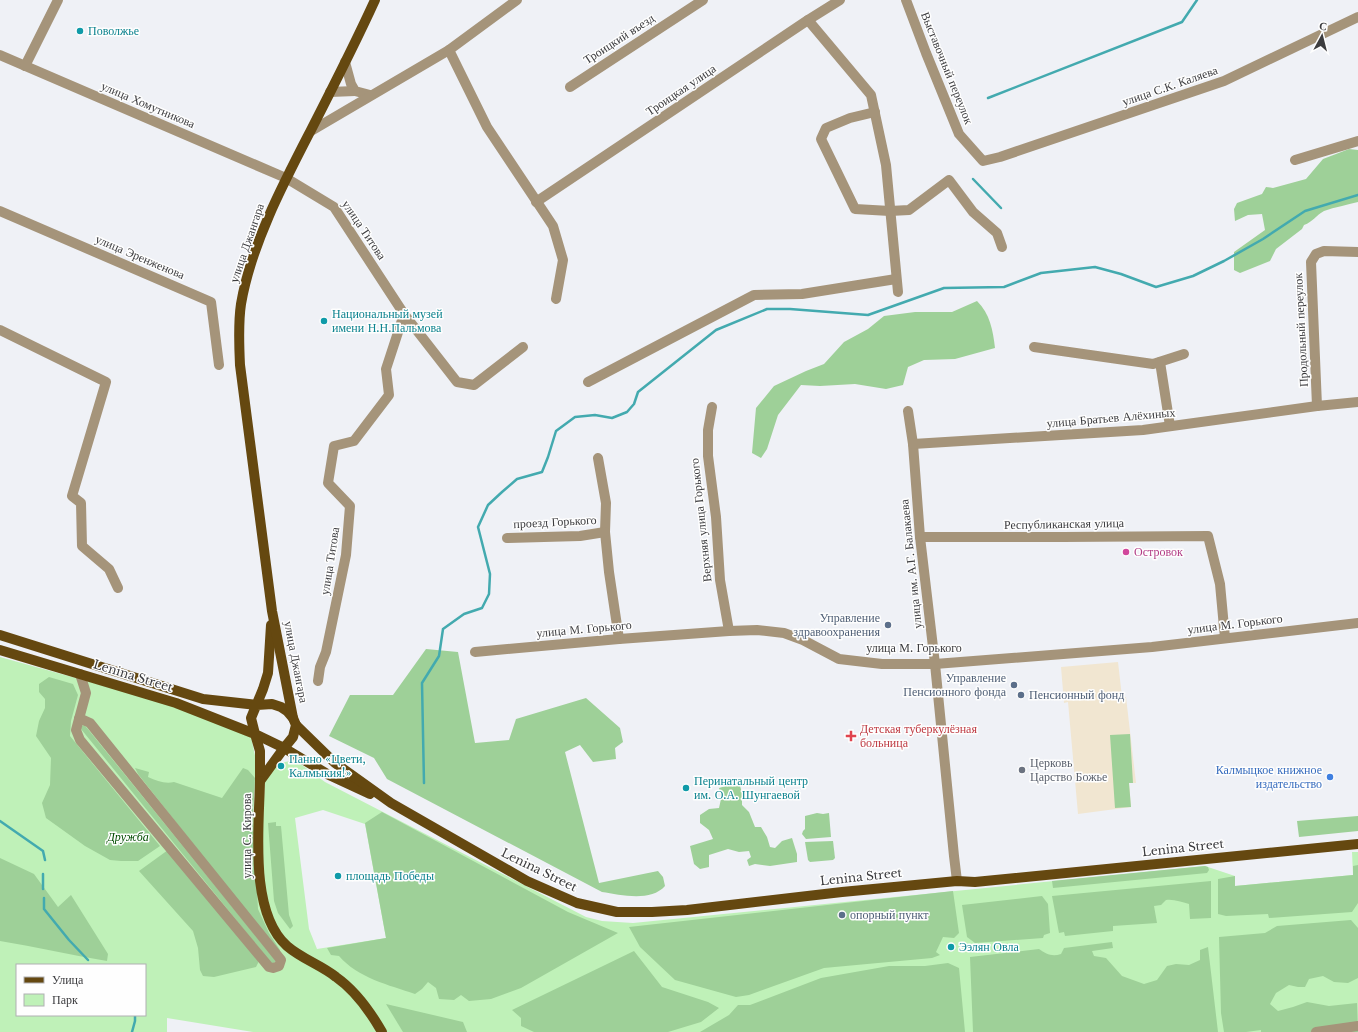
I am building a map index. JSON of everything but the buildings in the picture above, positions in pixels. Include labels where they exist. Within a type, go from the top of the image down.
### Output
[{"type":"main road","name":"улица Джангара","points":[[295,721],[272,611],[240,365],[239,334],[241,305],[247,278],[256,251],[286,178],[375,0]]},
{"type":"main road","name":"улица Джангара","points":[[257,705],[268,673],[272,611]]},
{"type":"main road","name":"Lenina Street","points":[[0,635],[203,699],[257,705]]},
{"type":"main road","name":"Lenina Street","points":[[0,650],[176,703],[255,734]]},
{"type":"main road","points":[[260,781],[293,737],[295,721],[287,711],[272,704],[257,705],[251,718],[255,734],[284,748]]},
{"type":"main road","name":"Lenina Street","points":[[295,721],[335,763],[391,803],[526,881],[577,903],[617,912],[687,910],[842,892],[957,881],[975,882],[1358,844]]},
{"type":"main road","name":"улица С. Кирова","points":[[255,734],[260,751],[259,870],[263,904],[272,927],[288,947],[336,977],[350,989],[363,1003],[382,1032]]},
{"type":"main road","name":"Lenina Street","points":[[284,748],[329,775],[391,803]]},
{"type":"street","points":[[25,66],[58,0]]},
{"type":"street","points":[[310,131],[449,50],[516,0]]},
{"type":"street","name":"Троицкий въезд","points":[[570,87],[703,0]]},
{"type":"street","name":"Троицкая улица","points":[[536,202],[840,0]]},
{"type":"street","name":"Выставочный переулок","points":[[906,0],[959,134],[983,161]]},
{"type":"street","name":"улица С.К. Каляева","points":[[983,161],[1008,155],[1224,81],[1358,17]]},
{"type":"street","points":[[808,20],[871,96],[886,165],[898,292]]},
{"type":"street","points":[[449,50],[487,127],[553,226],[564,260],[556,299]]},
{"type":"street","name":"улица Хомутникова","points":[[0,55],[286,178]]},
{"type":"street","points":[[345,62],[351,84],[355,91]]},
{"type":"street","points":[[330,92],[355,91],[370,95]]},
{"type":"street","points":[[874,112],[850,118],[826,128],[821,139],[855,209],[890,211],[909,210],[949,180],[973,212],[997,233],[1002,247]]},
{"type":"street","points":[[1295,160],[1358,141]]},
{"type":"street","name":"улица Титова","points":[[286,178],[334,207],[404,314],[457,382],[474,385],[523,347]]},
{"type":"street","name":"улица Эренженова","points":[[0,211],[211,302],[219,365]]},
{"type":"street","name":"Продольный переулок","points":[[1317,406],[1311,262],[1316,254],[1324,251],[1358,252]]},
{"type":"street","points":[[588,382],[754,295],[802,294],[896,279]]},
{"type":"street","name":"улица Титова","points":[[318,681],[320,667],[326,652],[346,555],[350,506],[328,483],[334,446],[354,441],[389,395],[386,369],[404,314]]},
{"type":"street","points":[[0,330],[106,382],[72,496],[81,503],[82,546],[109,568],[118,588]]},
{"type":"street","points":[[1034,347],[1153,364],[1184,354]]},
{"type":"street","points":[[1160,362],[1170,426]]},
{"type":"street","name":"улица Братьев Алёхиных","points":[[912,444],[1143,430],[1317,406],[1358,402]]},
{"type":"street","name":"Верхняя улица Горького","points":[[712,407],[708,430],[708,456],[716,517],[720,580],[729,631]]},
{"type":"street","name":"улица им. А.Г. Балакаева","points":[[908,411],[957,881]]},
{"type":"street","name":"проезд Горького","points":[[598,458],[606,503],[606,532],[609,572],[619,639]]},
{"type":"street","name":"проезд Горького","points":[[507,538],[580,536],[606,532]]},
{"type":"street","name":"Республиканская улица","points":[[920,537],[1208,536],[1220,584],[1224,638]]},
{"type":"street","name":"улица М. Горького","points":[[475,652],[619,639],[757,630],[784,632],[839,659],[882,664],[935,664],[1131,649],[1358,623]]},
{"type":"street","points":[[78,718],[90,722],[281,960],[279,966],[273,968],[269,967],[80,740],[76,730],[78,718],[86,693],[80,674]]},
{"type":"street","points":[[1316,1032],[1358,1026]]},
{"type":"shaded area","points":[[1118,662],[1122,697],[1126,697],[1136,783],[1129,783],[1131,807],[1078,814],[1068,702],[1064,703],[1061,667]]},
{"type":"green space","points":[[1349,149],[1358,150],[1358,202],[1332,208],[1321,213],[1304,225],[1302,229],[1276,249],[1270,261],[1240,273],[1234,270],[1234,252],[1265,230],[1262,214],[1248,215],[1235,221],[1234,209],[1237,203],[1262,194],[1266,187],[1273,188],[1306,179],[1323,159]]},
{"type":"green space","points":[[977,301],[988,317],[995,348],[955,359],[924,360],[908,367],[903,385],[886,389],[855,384],[820,386],[801,385],[778,415],[767,449],[761,458],[752,453],[756,408],[774,386],[824,364],[844,342],[868,329],[884,316],[915,312],[952,312]]},
{"type":"green space","points":[[426,649],[458,652],[475,743],[509,740],[516,719],[586,698],[620,728],[623,742],[615,748],[616,759],[593,762],[580,745],[565,752],[599,883],[658,871],[663,877],[665,886],[659,891],[644,896],[627,896],[602,892],[387,779],[374,758],[329,736],[350,695],[393,695]]},
{"type":"green space","name":"Дружба","points":[[0,657],[166,703],[251,737],[256,760],[253,815],[263,814],[265,780],[275,764],[295,760],[325,782],[586,917],[602,921],[633,923],[1205,866],[1235,876],[1235,886],[1353,875],[1352,852],[1358,852],[1358,1032],[253,1032],[167,1018],[167,1032],[0,1032]],"holes":[[[323,810],[365,824],[386,938],[317,949],[309,929],[295,818]]]},
{"type":"green space","points":[[49,677],[73,684],[78,695],[71,721],[70,736],[160,846],[138,861],[110,860],[85,846],[46,818],[42,803],[50,785],[51,758],[36,736],[39,721],[45,708],[45,699],[39,692],[39,684]]},
{"type":"green space","points":[[84,725],[276,961],[272,964],[81,729]]},
{"type":"green space","points":[[1130,734],[1133,783],[1129,783],[1131,807],[1115,808],[1110,735]]},
{"type":"green space","points":[[135,768],[149,772],[148,777],[158,781],[167,783],[174,782],[222,798],[243,768],[248,770],[255,778],[253,815],[258,909],[269,933],[280,950],[279,953],[138,774]]},
{"type":"green space","points":[[739,782],[742,793],[742,805],[749,812],[755,827],[761,827],[767,837],[770,847],[775,848],[782,841],[792,838],[797,854],[797,862],[770,866],[755,864],[749,866],[747,860],[751,857],[749,851],[739,852],[728,849],[709,855],[709,867],[700,869],[694,864],[690,846],[713,839],[709,830],[700,823],[700,815],[709,809],[719,808],[721,799],[719,788]]},
{"type":"green space","points":[[382,812],[568,912],[618,933],[521,988],[491,999],[469,1001],[461,995],[454,1000],[439,999],[436,988],[428,982],[415,994],[374,980],[355,970],[339,956],[331,955],[327,948],[386,938],[365,823]]},
{"type":"green space","points":[[817,813],[829,813],[831,837],[806,839],[802,834],[805,829],[805,816]]},
{"type":"green space","points":[[1358,816],[1358,831],[1299,837],[1297,821]]},
{"type":"green space","points":[[276,822],[276,826],[281,826],[289,915],[293,926],[290,929],[278,913],[274,901],[268,823]]},
{"type":"green space","points":[[833,841],[835,858],[833,860],[810,862],[808,860],[805,842]]},
{"type":"green space","points":[[168,850],[259,961],[256,967],[214,977],[203,976],[200,970],[198,948],[193,931],[139,871]]},
{"type":"green space","points":[[0,858],[34,874],[58,907],[71,895],[108,954],[107,961],[0,941]]},
{"type":"green space","points":[[1358,865],[1358,903],[1352,912],[1269,918],[1268,914],[1226,916],[1218,914],[1218,879],[1235,876],[1235,886],[1353,875],[1353,866]]},
{"type":"green space","points":[[1205,866],[1208,867],[1209,870],[1207,873],[1053,888],[1052,881]]},
{"type":"green space","points":[[1211,881],[1211,918],[1190,919],[1189,904],[1175,900],[1166,900],[1161,905],[1154,906],[1157,923],[1113,926],[1113,931],[1065,936],[1064,932],[1059,933],[1052,896]]},
{"type":"green space","points":[[953,891],[959,933],[954,938],[943,937],[936,952],[940,955],[932,958],[824,968],[749,995],[736,997],[675,980],[640,947],[629,927]]},
{"type":"green space","points":[[1042,896],[1048,904],[1050,933],[1044,935],[1043,938],[975,943],[967,937],[962,905]]},
{"type":"green space","points":[[1351,920],[1358,928],[1358,978],[1348,983],[1334,982],[1323,976],[1309,979],[1305,987],[1289,985],[1276,993],[1270,1004],[1278,1011],[1307,1002],[1329,1006],[1357,1003],[1358,1032],[1261,1032],[1261,1030],[1224,1032],[1221,1013],[1219,937],[1265,933],[1277,926]]},
{"type":"green space","points":[[1112,942],[1113,948],[1092,951],[1094,956],[1106,958],[1122,976],[1144,984],[1157,980],[1167,966],[1176,964],[1189,965],[1200,960],[1200,950],[1208,947],[1218,1032],[973,1032],[970,957],[1039,949],[1047,954],[1055,955],[1061,954],[1064,948]]},
{"type":"green space","points":[[634,951],[662,987],[708,1002],[719,1008],[701,1022],[668,1032],[534,1032],[521,1026],[521,1018],[512,1010]]},
{"type":"green space","points":[[948,963],[959,968],[965,1032],[700,1032],[729,1015],[738,1005],[750,1005],[821,978],[889,966],[925,966]]},
{"type":"green space","points":[[386,1004],[463,1022],[467,1032],[403,1032]]},
{"type":"waterway","points":[[988,98],[1182,22],[1197,0]]},
{"type":"waterway","points":[[973,179],[1001,208]]},
{"type":"waterway","points":[[424,783],[422,683],[439,656],[443,629],[464,614],[482,608],[489,594],[490,574],[478,527],[488,505],[517,479],[542,472],[556,431],[575,417],[595,415],[612,418],[627,412],[634,404],[638,392],[716,330],[767,309],[790,309],[868,315],[944,288],[1004,287],[1041,273],[1095,267],[1121,274],[1156,287],[1193,276],[1224,261],[1263,239],[1305,211],[1358,195]]},
{"type":"waterway","points":[[0,821],[43,851],[45,860]]},
{"type":"waterway","points":[[43,874],[43,889]]},
{"type":"waterway","points":[[44,898],[44,909],[69,940],[88,960]]},
{"type":"waterway","points":[[132,1032],[135,1016]]},
{"type":"place","name":"Поволжье","points":[[80,31]]},
{"type":"place","name":"Национальный музей имени Н.Н.Пальмова","points":[[324,321]]},
{"type":"place","name":"Островок","points":[[1126,552]]},
{"type":"place","name":"Управление здравоохранения","points":[[888,625]]},
{"type":"place","name":"Управление Пенсионного фонда","points":[[1014,685]]},
{"type":"place","name":"Пенсионный фонд","points":[[1021,695]]},
{"type":"place","name":"Детская туберкулёзная больница","points":[[851,736]]},
{"type":"place","name":"Панно «Цвети, Калмыкия!»","points":[[281,766]]},
{"type":"place","name":"Церковь Царство Божье","points":[[1022,770]]},
{"type":"place","name":"Калмыцкое книжное издательство","points":[[1330,777]]},
{"type":"place","name":"Перинатальный центр им. О.А. Шунгаевой","points":[[686,788]]},
{"type":"place","name":"площадь Победы","points":[[338,876]]},
{"type":"place","name":"опорный пункт","points":[[842,915]]},
{"type":"place","name":"Ээлян Овла","points":[[951,947]]}]
